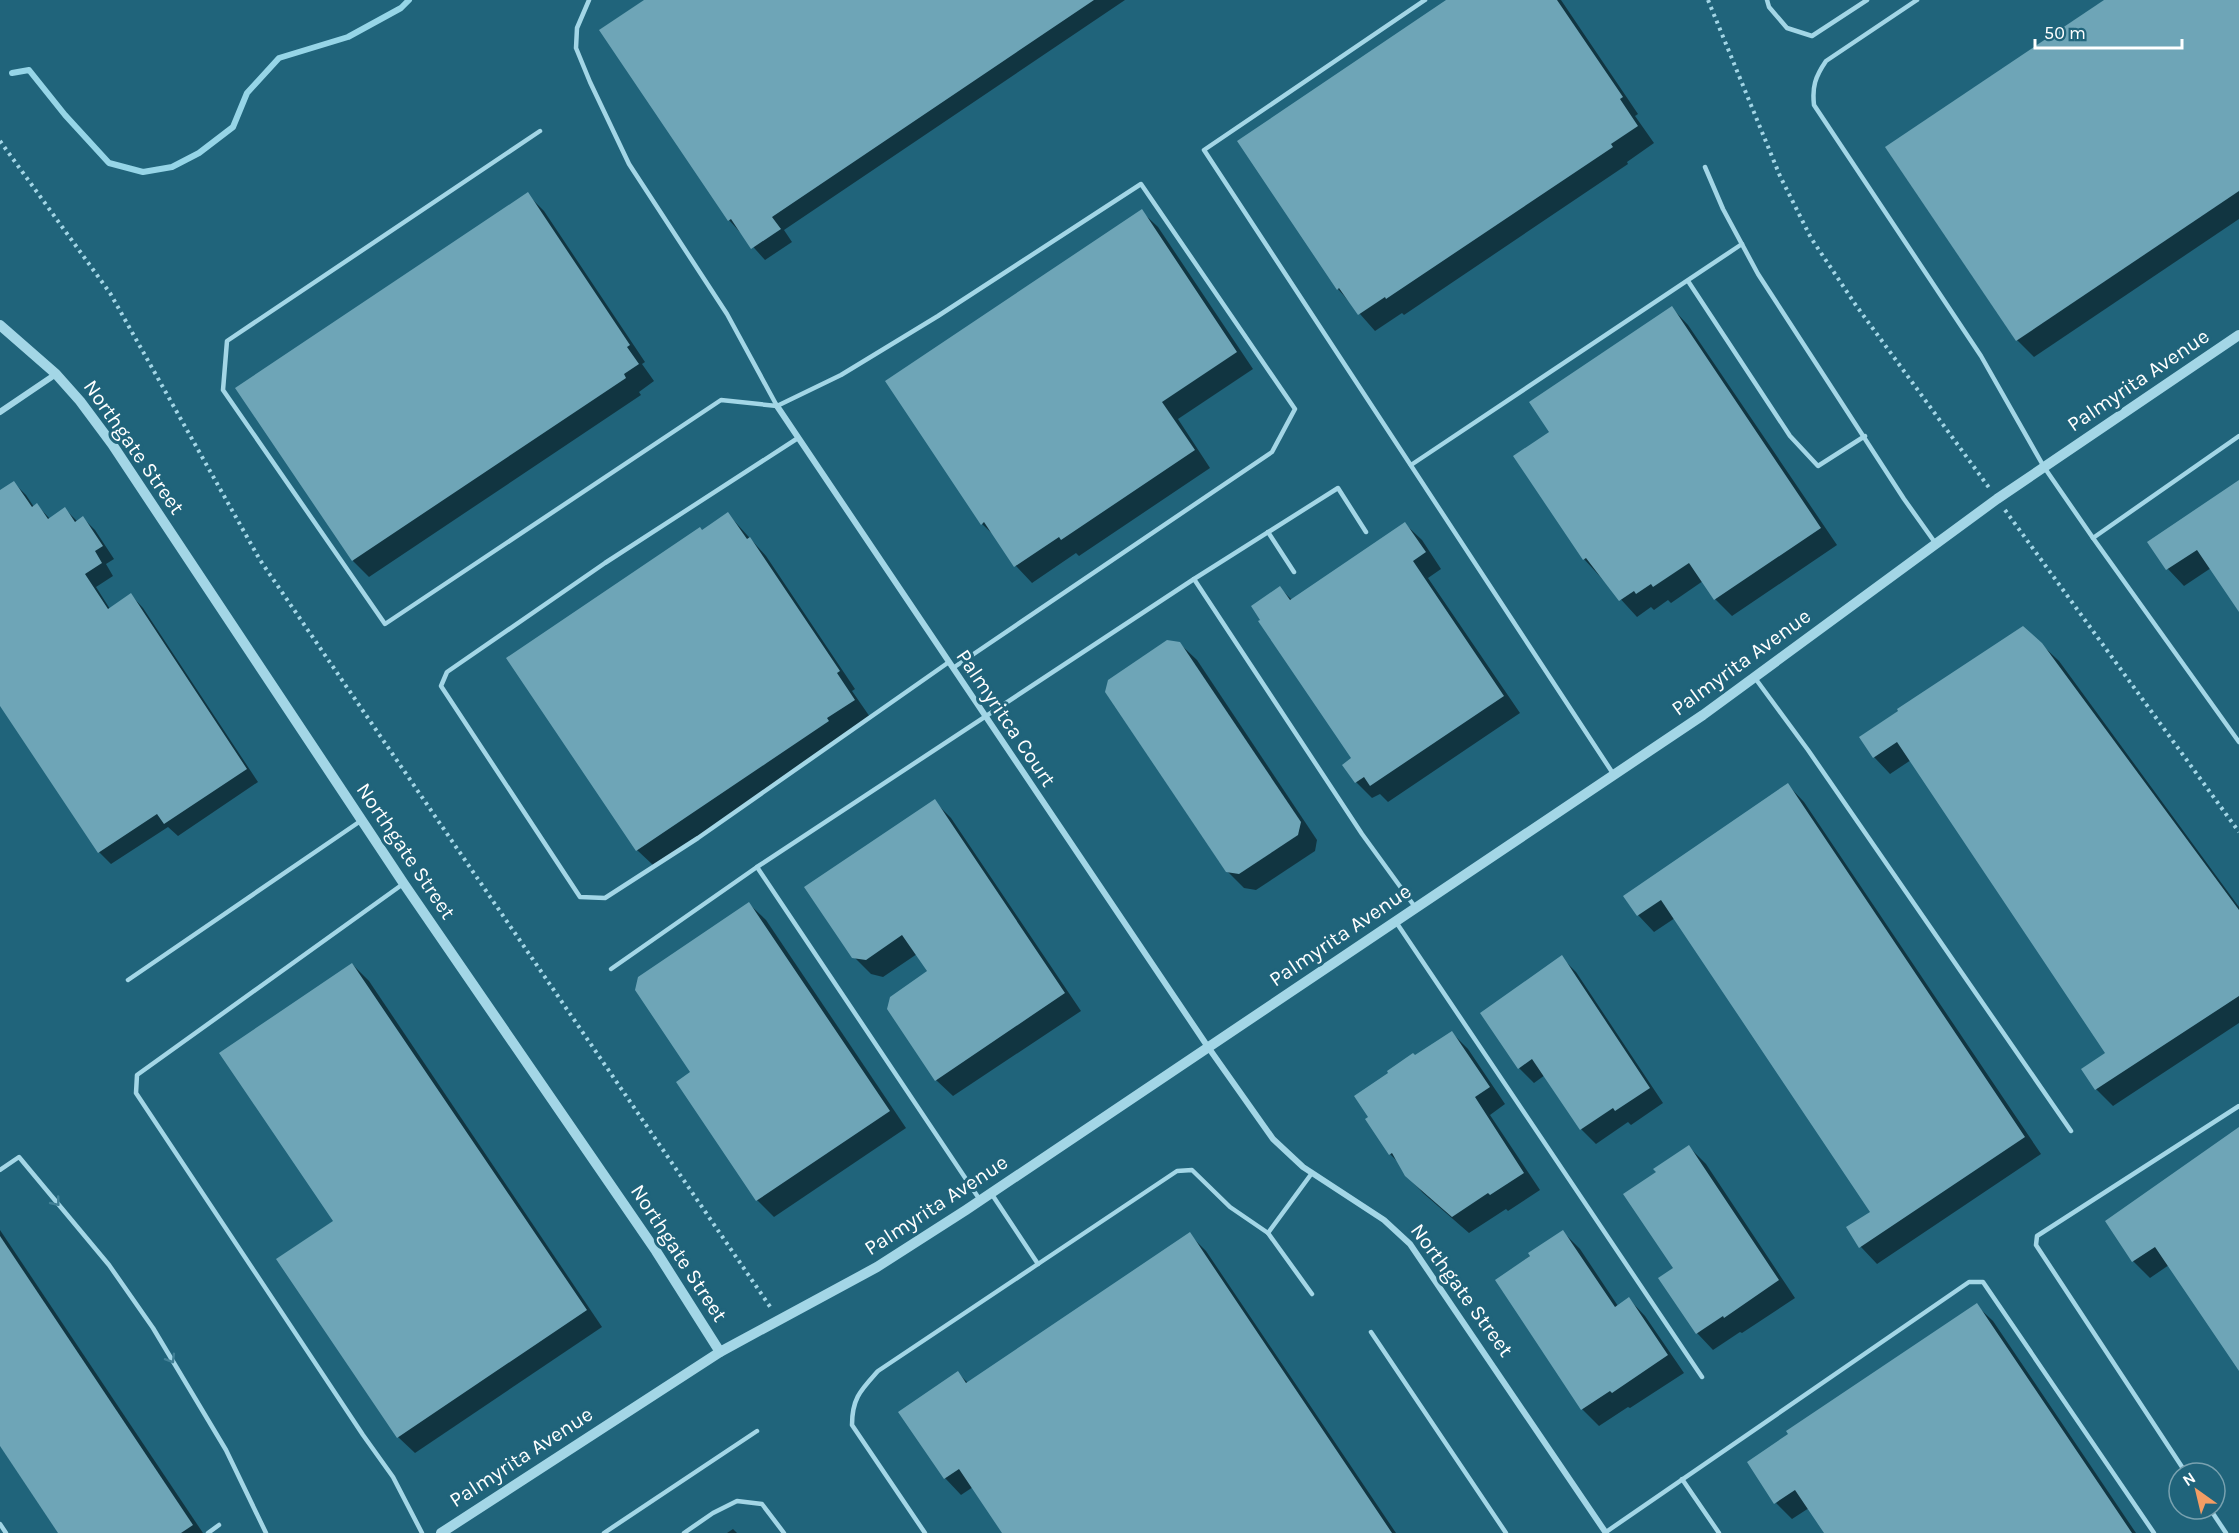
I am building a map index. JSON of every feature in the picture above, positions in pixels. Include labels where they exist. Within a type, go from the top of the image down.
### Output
[{"type":"street","name":"Northgate Street","points":[[0,326],[56,374],[80,401],[112,444],[404,884],[656,1251],[720,1352]]},
{"type":"street","name":"Palmyrita Avenue","points":[[441,1533],[720,1352],[877,1267],[991,1193],[1702,715],[1997,499],[2239,335]]},
{"type":"street","points":[[0,412],[56,374]]},
{"type":"street","name":"Palmyritca Court","points":[[777,406],[1208,1047]]},
{"type":"street","name":"Northgate Street","points":[[1208,1047],[1273,1139],[1312,1173],[1384,1220],[1410,1244],[1606,1533]]},
{"type":"lane","points":[[589,0],[577,28],[576,48],[590,82],[629,164],[727,314],[777,406]]},
{"type":"lane","points":[[1425,0],[1204,150],[1614,775]]},
{"type":"lane","points":[[1767,0],[1769,7],[1787,28],[1812,36],[1867,0]]},
{"type":"lane","points":[[1917,0],[1826,61],[1812,87],[1814,105],[1981,356],[2044,467],[2239,742]]},
{"type":"lane","points":[[540,131],[226,341],[223,390],[385,624],[721,400],[777,406],[841,375],[938,316],[1141,184],[1295,409],[1272,452],[951,665],[698,838],[604,898],[580,897],[441,686],[447,672],[605,563],[798,438]]},
{"type":"lane","points":[[1705,167],[1723,209],[1758,274],[1936,544]]},
{"type":"lane","points":[[1411,465],[1742,244]]},
{"type":"lane","points":[[1688,281],[1791,436],[1818,466],[1865,436]]},
{"type":"lane","points":[[2093,538],[2239,436]]},
{"type":"lane","points":[[611,969],[757,867],[985,716],[1338,488],[1366,532]]},
{"type":"lane","points":[[1268,532],[1294,572]]},
{"type":"lane","points":[[1194,579],[1362,834],[1415,908]]},
{"type":"lane","points":[[1755,677],[2071,1131]]},
{"type":"lane","points":[[128,980],[362,820]]},
{"type":"lane","points":[[757,867],[980,1200]]},
{"type":"lane","points":[[404,884],[137,1075],[136,1093],[393,1477],[422,1533]]},
{"type":"lane","points":[[1396,922],[1702,1377]]},
{"type":"lane","points":[[2178,1461],[2036,1245],[2037,1236],[2239,1106]]},
{"type":"lane","points":[[0,1170],[19,1157],[109,1265],[153,1329],[226,1450],[266,1533]]},
{"type":"lane","points":[[925,1533],[852,1425],[852,1409],[858,1394],[878,1371],[1177,1171],[1192,1170],[1230,1207],[1268,1233],[1312,1294]]},
{"type":"lane","points":[[1268,1233],[1312,1173]]},
{"type":"lane","points":[[991,1193],[1038,1264]]},
{"type":"lane","points":[[1606,1533],[1969,1282],[1983,1282],[2154,1533]]},
{"type":"lane","points":[[1371,1332],[1506,1533]]},
{"type":"lane","points":[[604,1533],[757,1431]]},
{"type":"lane","points":[[1682,1479],[1719,1533]]},
{"type":"lane","points":[[684,1533],[713,1513],[737,1501],[762,1504],[784,1533]]},
{"type":"lane","points":[[0,1524],[6,1533]]},
{"type":"lane","points":[[208,1533],[219,1526]]},
{"type":"path","points":[[1708,0],[1780,176],[1811,238],[1855,304],[2239,832]]},
{"type":"path","points":[[0,141],[110,293],[260,560],[779,1320]]},
{"type":"building","points":[[644,0],[1094,0],[772,217],[781,229],[751,249],[731,219],[728,221],[599,30]]},
{"type":"building","points":[[1446,0],[1557,0],[1623,97],[1620,99],[1638,126],[1611,144],[1613,147],[1386,299],[1385,297],[1358,315],[1339,288],[1337,290],[1237,141]]},
{"type":"building","points":[[2104,0],[2239,0],[2239,191],[2016,341],[1885,147]]},
{"type":"building","points":[[528,192],[630,345],[627,347],[639,364],[624,374],[626,378],[352,561],[235,388]]},
{"type":"building","points":[[1142,209],[1237,352],[1162,402],[1195,450],[1061,540],[1059,537],[1014,567],[984,522],[981,525],[885,381]]},
{"type":"building","points":[[1672,306],[1821,528],[1714,600],[1689,563],[1653,587],[1651,584],[1636,594],[1634,591],[1619,601],[1586,558],[1583,560],[1513,456],[1549,432],[1529,402]]},
{"type":"building","points":[[2239,480],[2239,612],[2197,550],[2166,570],[2147,542]]},
{"type":"building","points":[[14,481],[32,507],[37,503],[48,519],[65,507],[75,522],[83,516],[103,546],[95,551],[102,563],[85,574],[108,609],[131,593],[247,769],[164,824],[157,814],[98,853],[0,706],[0,490]]},
{"type":"building","points":[[728,512],[747,539],[750,537],[840,671],[837,673],[855,700],[827,718],[829,721],[636,851],[506,658],[700,527],[702,530]]},
{"type":"building","points":[[1405,522],[1426,552],[1413,561],[1504,696],[1370,786],[1364,777],[1355,783],[1342,765],[1351,758],[1258,621],[1260,620],[1251,606],[1280,586],[1290,600]]},
{"type":"building","points":[[2023,626],[2042,643],[2239,910],[2239,996],[2095,1090],[2081,1069],[2105,1053],[1897,742],[1873,758],[1859,737],[1898,711],[1897,709]]},
{"type":"building","points":[[1167,640],[1180,642],[1301,822],[1298,835],[1239,874],[1226,872],[1105,692],[1108,680]]},
{"type":"building","points":[[1788,783],[2025,1137],[1859,1248],[1846,1227],[1870,1212],[1661,900],[1637,916],[1623,896]]},
{"type":"building","points":[[935,799],[1065,993],[935,1081],[887,1009],[890,997],[927,971],[902,935],[866,960],[852,958],[804,887]]},
{"type":"building","points":[[749,902],[890,1111],[756,1201],[676,1082],[690,1072],[635,990],[638,977]]},
{"type":"building","points":[[1562,955],[1650,1088],[1615,1111],[1613,1108],[1580,1130],[1532,1059],[1518,1069],[1480,1013]]},
{"type":"building","points":[[352,963],[587,1310],[397,1438],[276,1259],[333,1221],[219,1053]]},
{"type":"building","points":[[1452,1031],[1490,1087],[1475,1097],[1524,1173],[1452,1217],[1405,1176],[1392,1153],[1389,1155],[1365,1119],[1368,1117],[1354,1096],[1413,1053],[1415,1055]]},
{"type":"building","points":[[2239,1127],[2239,1371],[2155,1247],[2132,1262],[2105,1221]]},
{"type":"building","points":[[1689,1145],[1779,1280],[1724,1318],[1723,1316],[1696,1334],[1658,1278],[1673,1268],[1623,1194],[1656,1172],[1653,1169]]},
{"type":"building","points":[[1563,1230],[1615,1307],[1629,1297],[1668,1355],[1612,1393],[1610,1391],[1581,1410],[1495,1280],[1530,1256],[1528,1253]]},
{"type":"building","points":[[1190,1232],[1392,1533],[1002,1533],[959,1469],[944,1479],[898,1412],[958,1371],[966,1383]]},
{"type":"building","points":[[0,1236],[193,1525],[181,1533],[58,1533],[0,1446]]},
{"type":"building","points":[[1977,1303],[2132,1533],[1824,1533],[1795,1490],[1774,1504],[1747,1462],[1788,1434],[1786,1431]]},
{"type":"waterway","points":[[12,73],[29,70],[65,115],[109,163],[143,172],[172,167],[199,153],[233,127],[247,93],[279,58],[348,37],[401,8],[409,0]]}]
